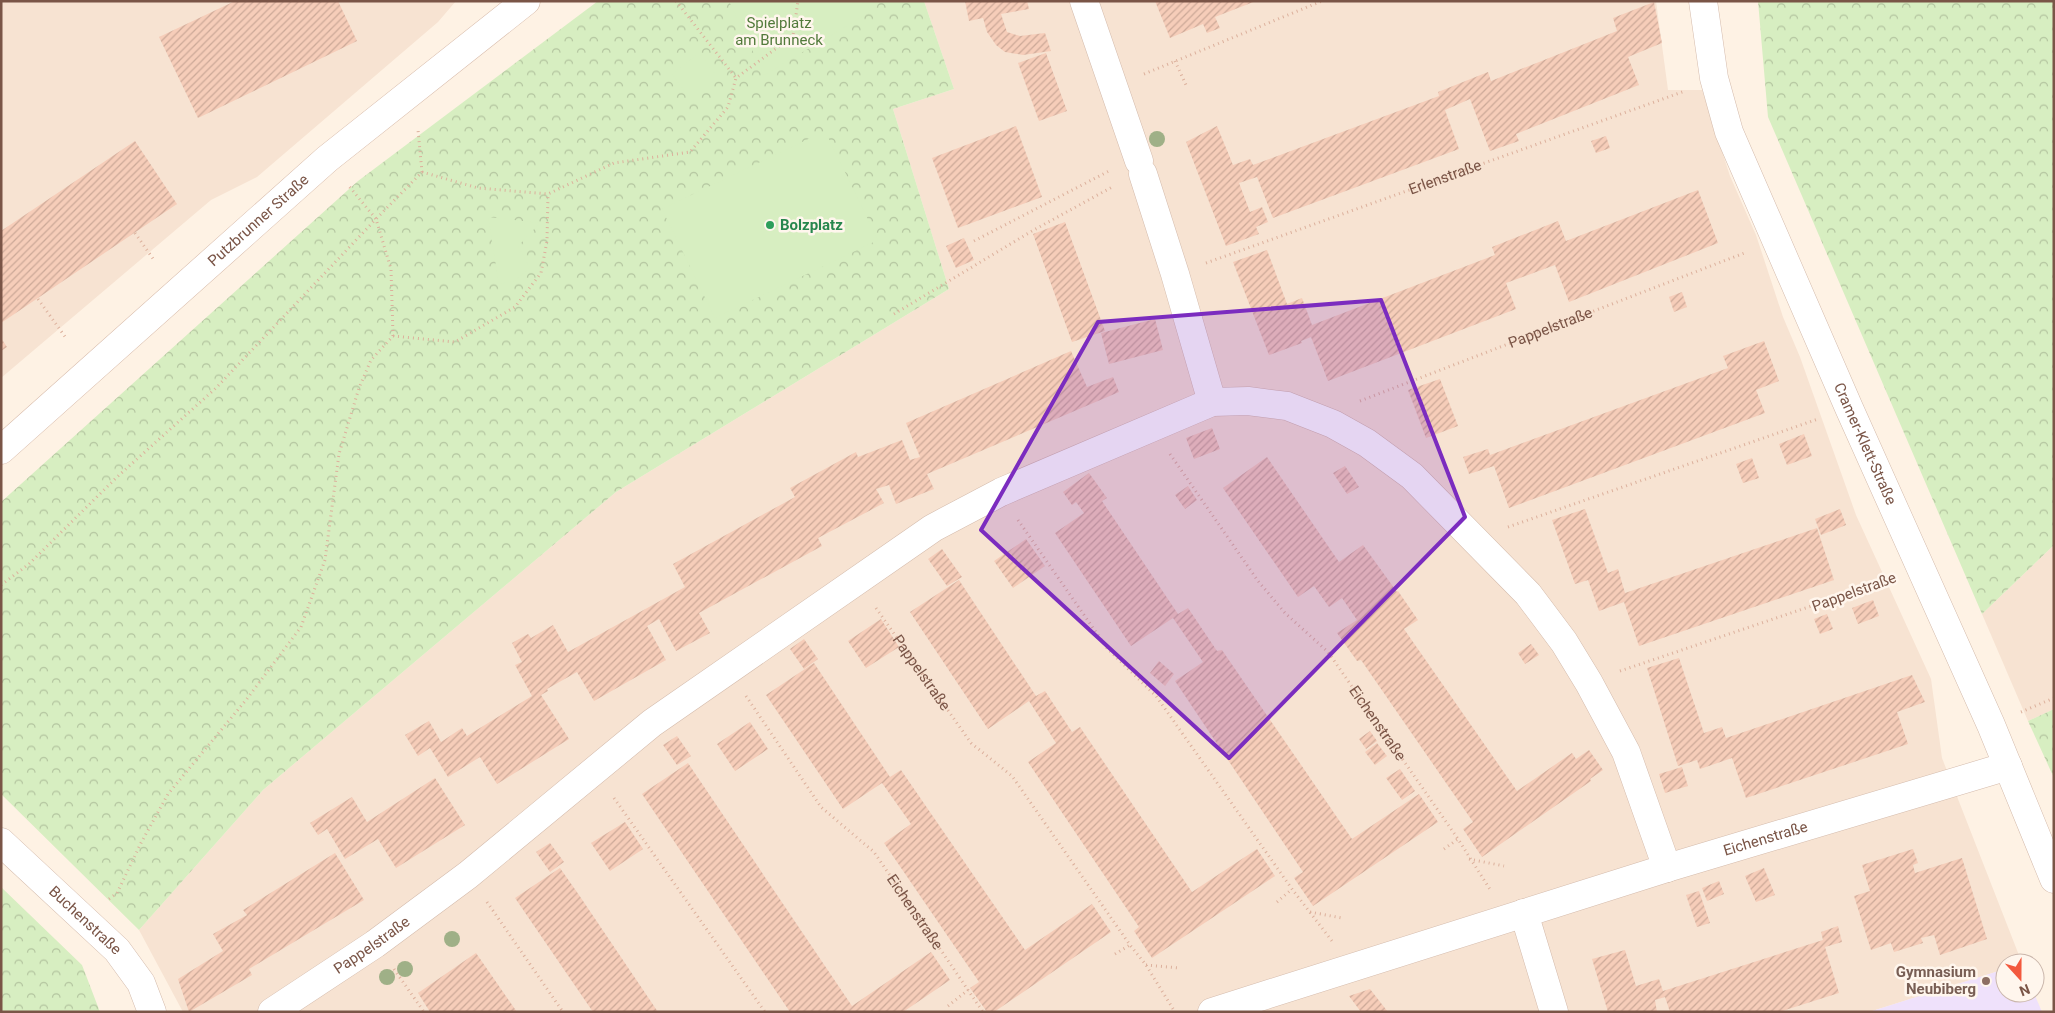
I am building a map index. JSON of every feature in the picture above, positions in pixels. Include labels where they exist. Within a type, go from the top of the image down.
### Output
[{"type":"street","name":"Putzbrunner Straße","points":[[1,450],[327,160],[526,1]]},
{"type":"street","points":[[1084,1],[1142,170],[1175,274],[1212,402]]},
{"type":"street","name":"Cramer-Klett-Straße","points":[[1703,1],[1714,78],[1729,132],[2008,766],[2054,879]]},
{"type":"street","name":"Pappelstraße","points":[[272,1012],[375,944],[468,875],[652,723],[933,528],[1001,492],[1212,402],[1248,401],[1287,406],[1333,424],[1367,443],[1412,476],[1528,594],[1564,642],[1589,683],[1626,752],[1667,868]]},
{"type":"street","name":"Eichenstraße","points":[[1212,1012],[1667,868],[2008,766]]},
{"type":"street","name":"Buchenstraße","points":[[1,842],[117,950],[141,983],[152,1012]]},
{"type":"street","points":[[1517,916],[1554,1012]]},
{"type":"path","points":[[676,1],[736,78]]},
{"type":"path","points":[[422,172],[478,188],[548,194],[614,163],[690,152],[728,107],[736,78],[793,36],[798,1]]},
{"type":"path","points":[[1113,86],[1322,1]]},
{"type":"path","points":[[1175,61],[1186,85]]},
{"type":"path","name":"Erlenstraße","points":[[1175,274],[1659,100],[1714,78]]},
{"type":"path","points":[[1,585],[29,564],[117,477],[216,388],[422,172],[418,130]]},
{"type":"path","points":[[974,241],[1111,170]]},
{"type":"path","points":[[894,314],[1032,231],[1142,170]]},
{"type":"path","points":[[84,921],[116,893],[168,794],[246,700],[301,627],[325,560],[339,454],[359,388],[372,360],[393,336],[391,269],[376,219],[348,186]]},
{"type":"path","points":[[393,336],[455,342],[515,307],[541,273],[547,241],[548,194]]},
{"type":"path","points":[[135,233],[154,260]]},
{"type":"path","name":"Pappelstraße","points":[[1333,424],[1342,408],[1733,258],[1776,239]]},
{"type":"path","points":[[38,299],[66,338]]},
{"type":"path","points":[[1474,540],[1849,408]]},
{"type":"path","name":"Eichenstraße","points":[[1155,425],[1169,452],[1247,565],[1285,613],[1328,652],[1458,839],[1469,859],[1517,916]]},
{"type":"path","points":[[1001,492],[1018,520],[1107,648],[1156,696],[1292,889],[1352,968]]},
{"type":"path","name":"Pappelstraße","points":[[1589,683],[1610,674],[1871,587],[1920,567]]},
{"type":"path","name":"Pappelstraße","points":[[857,580],[971,743],[1012,776],[1130,945]]},
{"type":"path","name":"Eichenstraße","points":[[727,670],[738,683],[821,807],[874,852],[983,1012]]},
{"type":"path","points":[[2024,711],[2054,698]]},
{"type":"path","points":[[595,771],[765,1012]]},
{"type":"path","points":[[1444,849],[1458,839]]},
{"type":"path","points":[[1469,859],[1504,866]]},
{"type":"path","points":[[468,875],[564,1012]]},
{"type":"path","points":[[1277,902],[1292,889]]},
{"type":"path","points":[[1309,912],[1342,918]]},
{"type":"path","points":[[375,944],[424,1012]]},
{"type":"path","points":[[1115,954],[1130,945],[1146,965],[1175,1012]]},
{"type":"path","points":[[1146,965],[1178,968]]},
{"type":"path","points":[[948,1006],[968,990]]},
{"type":"highlighted area","points":[[1381,300],[1465,517],[1229,758],[981,530],[1098,322]]},
{"type":"shaded area","points":[[1,1],[456,1],[438,22],[257,177],[211,200],[1,378]]},
{"type":"shaded area","points":[[924,1],[1656,1],[1668,90],[1702,90],[1730,176],[1756,235],[1783,317],[1800,357],[1856,515],[1931,679],[1942,758],[2018,953],[1995,953],[1995,972],[1869,1012],[183,1012],[139,930],[263,790],[616,492],[949,289],[893,109],[954,89]]},
{"type":"shaded area","points":[[2054,545],[2054,709],[2028,721],[1982,614]]},
{"type":"shaded area","name":"Gymnasium Neubiberg","points":[[1995,972],[1995,1003],[2038,1003],[2042,1012],[1869,1012]]},
{"type":"green space","points":[[598,1],[924,1],[954,89],[893,109],[949,289],[616,492],[263,790],[139,930],[1,794],[1,502],[358,181]]},
{"type":"green space","name":"Spielplatz am Brunneck","points":[[729,1],[865,1],[870,12],[764,75]]},
{"type":"green space","points":[[1758,1],[2054,1],[2054,545],[1982,614],[1768,117]]},
{"type":"green space","points":[[699,53],[716,75],[688,96],[672,74]]},
{"type":"green space","name":"Bolzplatz","points":[[825,131],[878,240],[715,318],[662,209]]},
{"type":"green space","points":[[488,217],[540,223],[518,246],[530,268],[514,281],[499,284]]},
{"type":"green space","points":[[2054,709],[2054,778],[2028,721]]},
{"type":"green space","points":[[1,887],[82,965],[100,1012],[1,1012]]},
{"type":"building","points":[[235,1],[338,1],[357,41],[198,118],[159,37]]},
{"type":"building","points":[[965,1],[1027,1],[1029,9],[1001,14],[1007,32],[1020,36],[1045,33],[1051,51],[1023,55],[1005,52],[996,45],[987,32],[983,18],[969,21]]},
{"type":"building","points":[[1155,1],[1256,1],[1215,17],[1220,28],[1207,33],[1203,24],[1170,38]]},
{"type":"building","points":[[1654,2],[1662,43],[1628,57],[1639,85],[1516,134],[1519,141],[1490,151],[1470,99],[1445,110],[1459,149],[1273,218],[1257,177],[1239,183],[1250,212],[1262,207],[1268,222],[1256,227],[1259,234],[1226,246],[1186,142],[1217,126],[1233,165],[1250,159],[1253,165],[1439,96],[1438,92],[1488,72],[1491,81],[1617,31],[1613,18]]},
{"type":"building","points":[[1046,53],[1067,111],[1039,121],[1018,63]]},
{"type":"building","points":[[1016,126],[1042,197],[958,228],[932,158]]},
{"type":"building","points":[[1606,136],[1610,148],[1596,153],[1591,141]]},
{"type":"building","points":[[135,141],[177,204],[1,323],[1,231]]},
{"type":"building","points":[[1698,190],[1718,243],[1569,302],[1555,265],[1506,283],[1516,309],[1328,381],[1311,337],[1301,341],[1302,343],[1269,355],[1233,262],[1267,250],[1287,304],[1302,298],[1312,325],[1495,255],[1492,247],[1558,221],[1566,241]]},
{"type":"building","points":[[1065,222],[1105,331],[1072,342],[1033,234]]},
{"type":"building","points":[[964,238],[974,260],[956,268],[946,246]]},
{"type":"building","points":[[1682,292],[1687,307],[1674,312],[1669,297]]},
{"type":"building","points":[[1155,319],[1163,350],[1109,364],[1101,333]]},
{"type":"building","points":[[1,338],[7,347],[1,351]]},
{"type":"building","points":[[1764,341],[1779,381],[1756,390],[1765,413],[1509,508],[1494,466],[1469,474],[1463,457],[1488,449],[1490,455],[1728,368],[1723,356]]},
{"type":"building","points":[[1071,351],[1087,387],[1113,377],[1119,392],[927,474],[934,489],[896,504],[889,485],[876,489],[884,503],[818,538],[822,546],[699,613],[710,633],[676,651],[659,619],[647,626],[666,660],[594,701],[577,672],[547,689],[548,691],[541,695],[569,739],[497,784],[480,757],[448,777],[430,748],[418,756],[405,735],[429,721],[441,742],[462,728],[467,736],[532,696],[515,665],[522,662],[512,643],[528,634],[531,638],[553,625],[568,652],[685,587],[673,564],[795,497],[790,488],[856,452],[858,457],[902,440],[910,460],[920,457],[906,423]]},
{"type":"building","points":[[1440,379],[1458,426],[1426,438],[1408,390]]},
{"type":"building","points":[[1212,428],[1220,449],[1194,459],[1186,438]]},
{"type":"building","points":[[1804,434],[1812,456],[1787,465],[1779,444]]},
{"type":"building","points":[[1267,457],[1339,562],[1363,545],[1398,591],[1418,620],[1404,629],[1517,791],[1572,753],[1576,759],[1589,750],[1603,770],[1590,779],[1591,781],[1482,857],[1463,829],[1473,822],[1361,660],[1357,661],[1337,633],[1357,620],[1342,598],[1329,607],[1314,586],[1298,597],[1223,488]]},
{"type":"building","points":[[1752,458],[1759,478],[1743,483],[1736,464]]},
{"type":"building","points":[[1345,466],[1359,487],[1347,494],[1333,473]]},
{"type":"building","points":[[1089,473],[1107,498],[1102,501],[1178,614],[1188,608],[1217,651],[1222,650],[1352,839],[1419,794],[1438,822],[1313,906],[1294,878],[1303,872],[1175,681],[1203,662],[1173,618],[1131,646],[1055,533],[1084,513],[1076,502],[1072,505],[1063,492]]},
{"type":"building","points":[[1188,486],[1197,500],[1185,509],[1175,495]]},
{"type":"building","points":[[1585,509],[1608,573],[1618,569],[1625,593],[1817,528],[1834,580],[1639,646],[1624,602],[1599,611],[1588,580],[1575,584],[1552,520]]},
{"type":"building","points":[[1840,509],[1846,525],[1821,535],[1815,519]]},
{"type":"building","points":[[1026,539],[1045,566],[1013,588],[994,561]]},
{"type":"building","points":[[942,549],[962,577],[947,586],[928,559]]},
{"type":"building","points":[[959,580],[1036,696],[1045,691],[1072,732],[1080,727],[1192,892],[1257,849],[1275,876],[1152,958],[1134,931],[1139,927],[1028,762],[1056,743],[1029,701],[988,729],[910,612]]},
{"type":"building","points":[[1873,600],[1879,616],[1858,624],[1852,608]]},
{"type":"building","points":[[1827,614],[1833,629],[1820,634],[1814,619]]},
{"type":"building","points":[[881,619],[899,647],[866,668],[848,641]]},
{"type":"building","points":[[804,639],[818,659],[804,669],[790,649]]},
{"type":"building","points":[[1531,644],[1539,655],[1525,664],[1518,653]]},
{"type":"building","points":[[1679,658],[1704,733],[1722,727],[1726,738],[1912,675],[1925,702],[1897,712],[1908,744],[1746,798],[1732,758],[1700,769],[1697,760],[1678,766],[1647,668]]},
{"type":"building","points":[[1159,661],[1174,674],[1165,686],[1150,673]]},
{"type":"building","points":[[814,663],[890,777],[901,770],[1025,950],[1092,904],[1111,932],[994,1012],[987,1012],[970,988],[979,982],[884,843],[911,824],[882,783],[843,809],[766,695]]},
{"type":"building","points":[[750,722],[768,749],[735,771],[717,744]]},
{"type":"building","points":[[1370,731],[1377,741],[1366,749],[1359,739]]},
{"type":"building","points":[[677,736],[691,756],[677,765],[663,745]]},
{"type":"building","points":[[1377,743],[1387,756],[1375,765],[1365,752]]},
{"type":"building","points":[[688,763],[852,1006],[931,952],[950,980],[903,1012],[790,1012],[642,794]]},
{"type":"building","points":[[1682,767],[1688,786],[1665,793],[1659,774]]},
{"type":"building","points":[[1400,769],[1415,791],[1402,800],[1386,778]]},
{"type":"building","points":[[435,778],[465,825],[396,868],[378,839],[345,859],[327,829],[318,835],[310,823],[352,797],[367,822]]},
{"type":"building","points":[[625,822],[643,849],[610,871],[591,843]]},
{"type":"building","points":[[550,843],[564,862],[550,872],[536,852]]},
{"type":"building","points":[[1913,849],[1918,863],[1913,865],[1915,873],[1962,858],[1987,939],[1940,955],[1934,935],[1921,938],[1923,943],[1894,952],[1891,943],[1871,950],[1854,896],[1870,891],[1862,865]]},
{"type":"building","points":[[335,853],[364,900],[249,969],[252,975],[189,1012],[178,979],[223,951],[213,934],[247,915],[243,910]]},
{"type":"building","points":[[560,868],[658,1012],[593,1012],[515,898]]},
{"type":"building","points":[[1764,868],[1775,895],[1756,902],[1745,876]]},
{"type":"building","points":[[1719,881],[1724,894],[1707,901],[1702,888]]},
{"type":"building","points":[[1699,891],[1710,923],[1697,927],[1686,895]]},
{"type":"building","points":[[1838,926],[1842,942],[1825,947],[1839,993],[1779,1012],[1670,1012],[1665,997],[1655,1000],[1657,1012],[1608,1012],[1592,959],[1625,950],[1636,986],[1659,979],[1663,991],[1823,940],[1821,932]]},
{"type":"building","points":[[476,953],[517,1012],[430,1012],[418,993]]},
{"type":"building","points":[[1370,989],[1388,1012],[1361,1012],[1349,996]]},
{"type":"place","name":"Bolzplatz","points":[[770,225]]},
{"type":"place","name":"Gymnasium Neubiberg","points":[[1986,981]]}]
